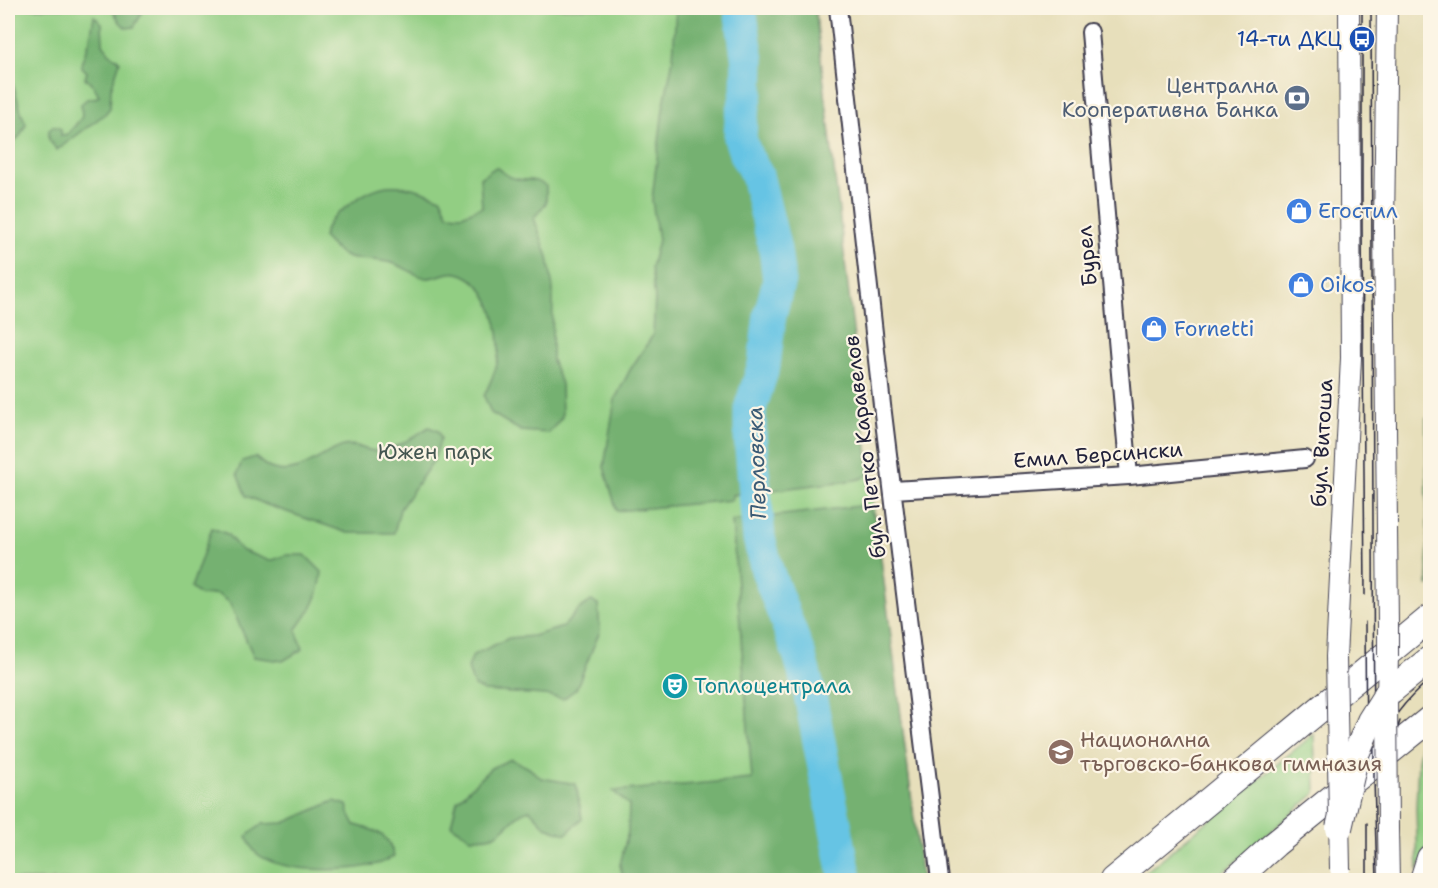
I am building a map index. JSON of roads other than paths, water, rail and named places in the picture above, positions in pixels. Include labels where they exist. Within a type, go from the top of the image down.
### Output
[{"type":"main road","points":[[1113,880],[1431,618]]},
{"type":"main road","points":[[1339,828],[1356,754],[1370,721],[1388,694],[1431,659]]},
{"type":"main road","points":[[1235,880],[1275,844],[1431,719]]},
{"type":"main road","points":[[1423,880],[1431,858]]},
{"type":"street","name":"бул. Петко Каравелов","points":[[838,8],[892,490],[940,880]]},
{"type":"street","name":"бул. Витоша","points":[[1340,875],[1336,657],[1351,358],[1349,8]]},
{"type":"street","points":[[1387,8],[1383,226],[1389,880]]},
{"type":"street","name":"Бурел","points":[[1090,32],[1129,476]]},
{"type":"street","name":"Емил Берсински","points":[[892,490],[1129,476],[1305,459]]},
{"type":"waterway","name":"Перловска","points":[[740,8],[748,61],[747,92],[740,138],[746,156],[757,175],[775,249],[779,280],[770,315],[764,365],[750,409],[750,436],[759,538],[767,570],[800,657],[810,695],[846,880]]},
{"type":"tram line","points":[[1362,8],[1365,595]]},
{"type":"tram line","points":[[1371,8],[1374,779],[1377,880]]},
{"type":"tram line","points":[[1365,622],[1366,763]]},
{"type":"tram line","points":[[1379,753],[1387,731],[1398,712],[1430,679]]},
{"type":"tram line","points":[[1381,797],[1387,759],[1400,721]]},
{"type":"tram line","points":[[1367,823],[1367,880]]},
{"type":"place","name":"14-ти ДКЦ","points":[[1362,39]]},
{"type":"place","name":"Централна Кооперативна Банка","points":[[1297,98]]},
{"type":"place","name":"Егостил","points":[[1299,211]]},
{"type":"place","name":"Oikos","points":[[1301,285]]},
{"type":"place","name":"Fornetti","points":[[1154,329]]},
{"type":"place","name":"Топлоцентрала","points":[[675,686]]},
{"type":"place","name":"Национална търговско-банкова гимназия","points":[[1061,752]]},
{"type":"park label","name":"Южен парк","points":[[435,452]]}]
